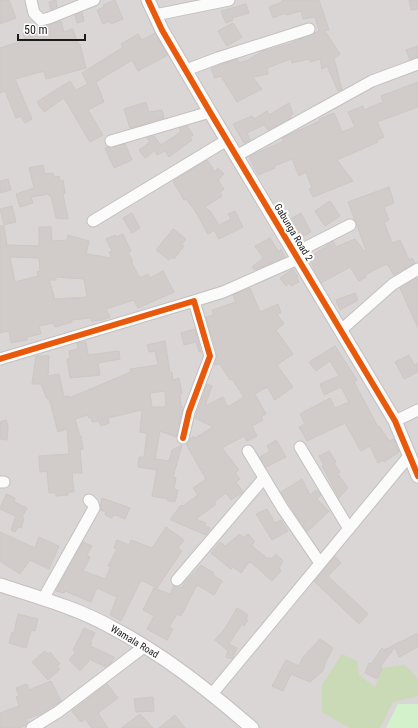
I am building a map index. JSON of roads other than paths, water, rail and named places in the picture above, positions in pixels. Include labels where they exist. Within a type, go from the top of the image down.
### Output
[{"type":"street","points":[[31,0],[34,13],[41,20],[50,18],[94,0]]},
{"type":"street","name":"Gabunga Road 2","points":[[148,0],[210,112],[395,421],[418,476]]},
{"type":"street","points":[[155,15],[229,0]]},
{"type":"street","points":[[186,70],[218,58],[309,29]]},
{"type":"street","points":[[236,156],[372,82],[418,64]]},
{"type":"street","points":[[111,141],[210,112]]},
{"type":"street","points":[[93,221],[227,140]]},
{"type":"street","points":[[0,359],[223,292],[297,256],[350,225]]},
{"type":"street","points":[[340,330],[393,284],[418,269]]},
{"type":"street","points":[[183,438],[189,412],[210,356],[194,301]]},
{"type":"street","points":[[395,421],[418,410]]},
{"type":"street","points":[[300,447],[349,529]]},
{"type":"street","points":[[248,451],[283,509],[320,563]]},
{"type":"street","points":[[212,694],[410,456]]},
{"type":"street","points":[[177,580],[264,478]]},
{"type":"street","points":[[43,599],[94,508],[93,504],[89,500]]},
{"type":"street","name":"Wamala Road","points":[[0,585],[43,599],[111,626],[145,646],[212,694],[252,728]]},
{"type":"street","points":[[32,728],[58,712],[145,646]]}]
